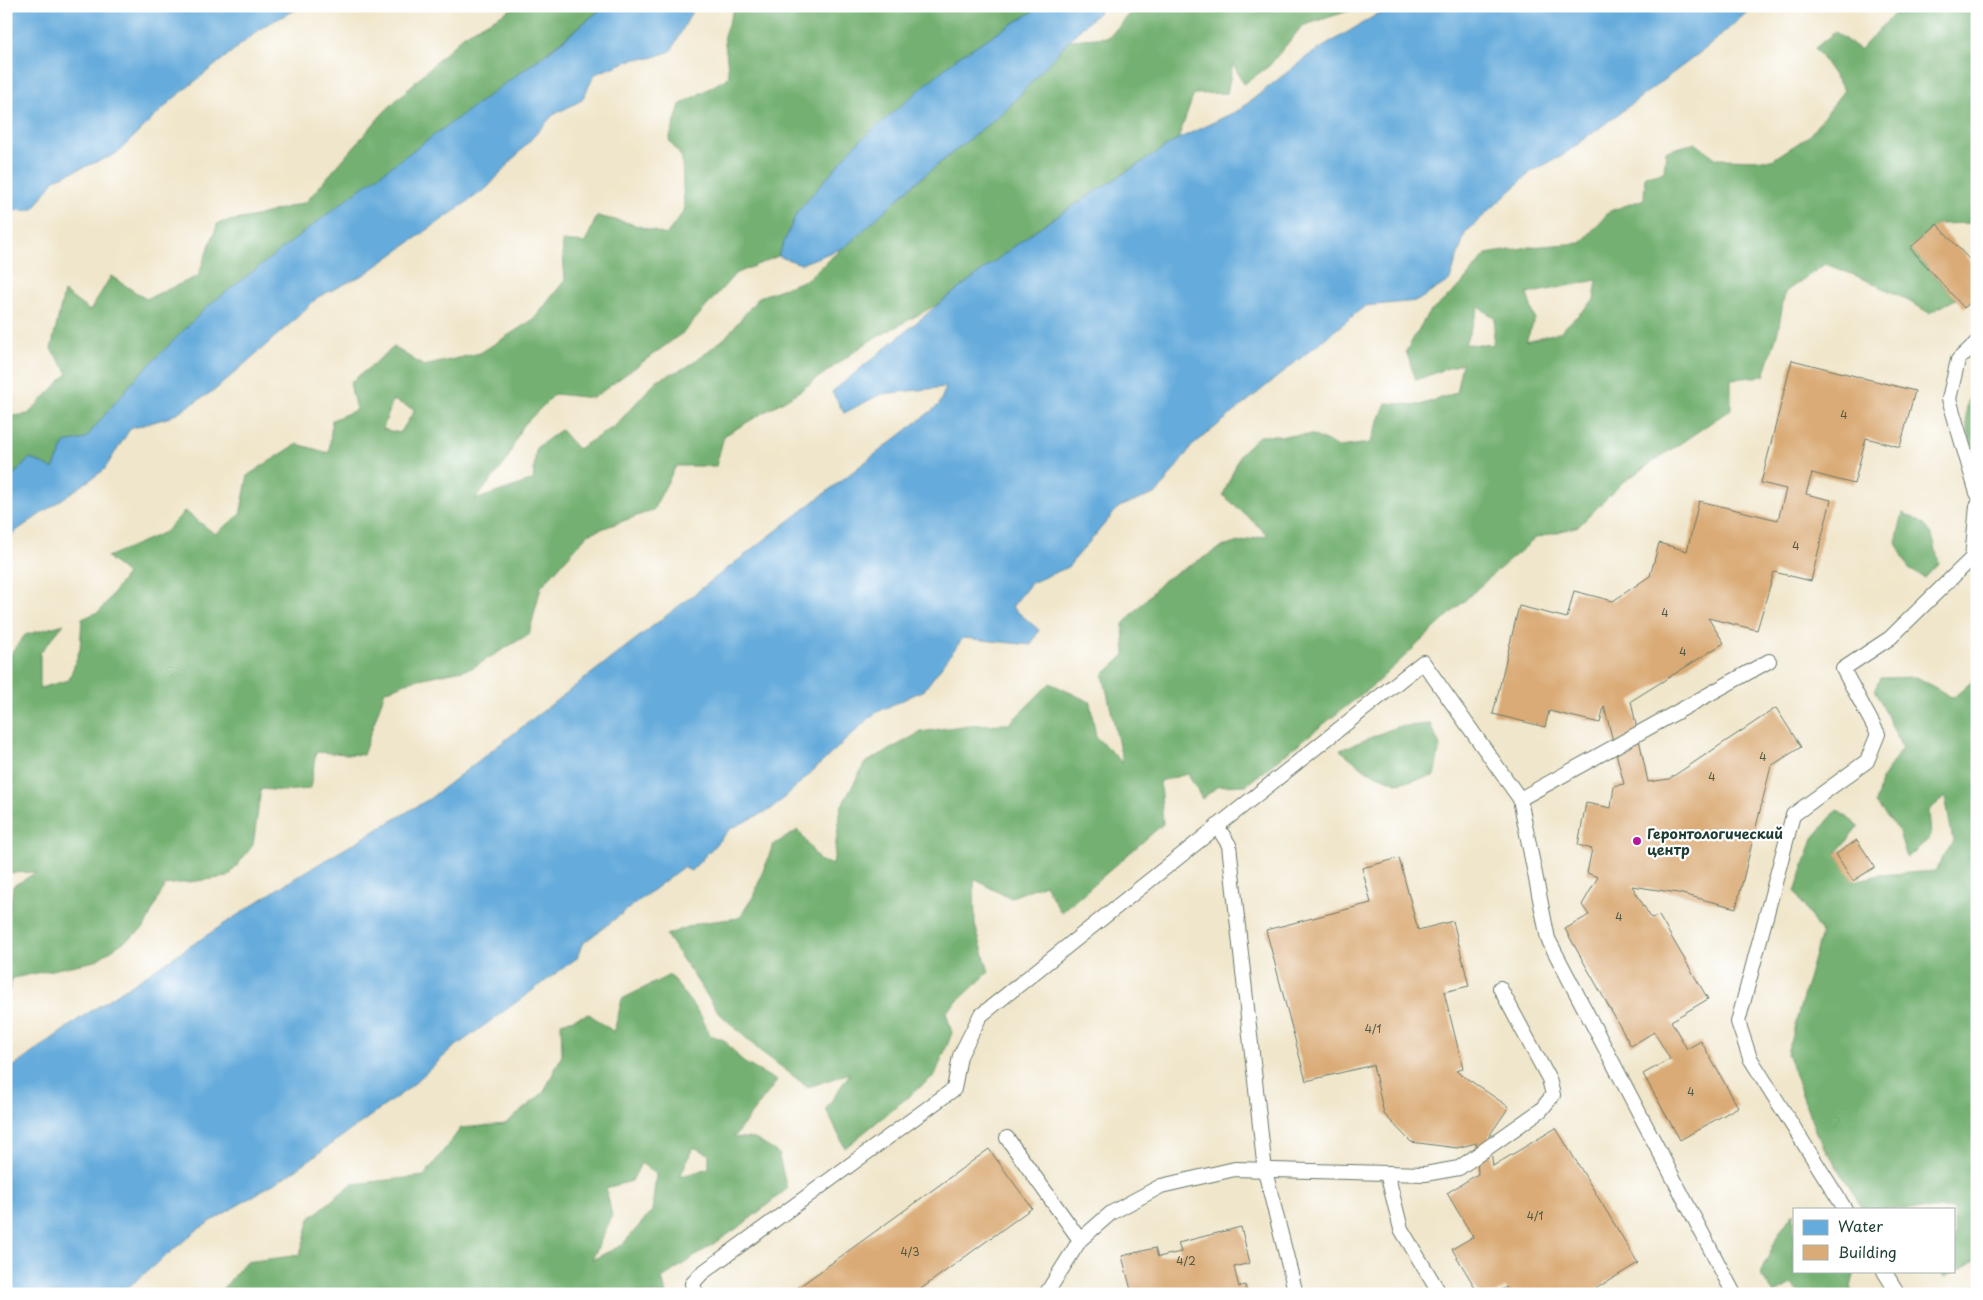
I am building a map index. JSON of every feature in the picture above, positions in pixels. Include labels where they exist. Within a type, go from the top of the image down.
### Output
[{"type":"lane","points":[[1977,342],[1958,360],[1949,400],[1977,493]]},
{"type":"lane","points":[[1844,1208],[1750,1058],[1738,1022],[1793,815],[1867,761],[1878,734],[1843,669],[1890,638],[1974,559],[1977,506]]},
{"type":"lane","points":[[1520,799],[1769,661]]},
{"type":"lane","points":[[697,1294],[692,1284],[702,1273],[954,1089],[960,1056],[980,1016],[1423,662],[1520,799],[1548,938],[1734,1294]]},
{"type":"lane","points":[[1217,826],[1229,845],[1265,1171],[1296,1294]]},
{"type":"lane","points":[[1046,1294],[1080,1240],[1111,1212],[1161,1186],[1234,1169],[1425,1174],[1459,1168],[1541,1110],[1553,1096],[1549,1079],[1500,988]]},
{"type":"lane","points":[[1007,1138],[1080,1240]]},
{"type":"lane","points":[[1387,1173],[1401,1228],[1440,1294]]},
{"type":"lane","points":[[1885,1272],[1898,1294]]},
{"type":"green space","points":[[517,6],[605,6],[134,380],[85,440],[65,443],[53,469],[30,458],[6,483],[6,417],[28,414],[68,373],[51,349],[64,292],[90,311],[111,276],[146,299],[198,276],[218,223],[252,217],[306,202],[383,113],[464,35]]},
{"type":"green space","points":[[735,6],[1042,6],[959,56],[797,212],[778,256],[735,274],[684,332],[593,398],[555,394],[521,428],[506,462],[475,500],[533,480],[536,448],[561,430],[578,449],[615,426],[657,380],[687,367],[725,338],[759,297],[806,280],[915,183],[1008,108],[1069,40],[1109,37],[1137,6],[1364,6],[1302,26],[1269,66],[1244,84],[1233,64],[1227,93],[1194,94],[1178,139],[1037,229],[940,303],[868,342],[797,393],[724,436],[716,466],[676,466],[653,510],[588,534],[541,587],[529,634],[472,668],[414,680],[385,691],[363,755],[316,752],[310,789],[283,791],[261,789],[253,845],[228,877],[165,885],[144,928],[95,961],[13,978],[6,999],[6,911],[9,911],[13,886],[37,872],[6,873],[6,656],[8,657],[25,635],[64,624],[40,653],[40,688],[69,680],[80,649],[82,619],[100,611],[127,574],[107,557],[165,532],[185,511],[215,534],[240,515],[248,475],[297,444],[329,453],[332,420],[356,410],[350,383],[394,347],[424,366],[480,353],[534,319],[565,280],[562,241],[585,243],[597,216],[629,223],[666,235],[684,211],[682,158],[669,140],[680,105],[729,77],[724,35]],"holes":[[[393,400],[415,410],[400,433],[383,429]]]},
{"type":"green space","points":[[1936,6],[1977,6],[1977,223],[1937,224],[1910,248],[1956,299],[1929,313],[1904,298],[1825,264],[1785,292],[1778,331],[1764,376],[1731,379],[1731,409],[1622,483],[1579,526],[1536,538],[1492,575],[1376,683],[1246,785],[1218,786],[1202,799],[1188,774],[1160,781],[1163,824],[1061,913],[1045,884],[1009,898],[974,879],[975,925],[989,972],[946,1012],[952,1033],[935,1075],[845,1148],[826,1109],[850,1073],[808,1087],[759,1050],[719,1013],[666,935],[699,923],[739,918],[753,897],[773,845],[798,830],[819,860],[833,865],[841,807],[865,763],[921,732],[968,725],[1009,724],[1050,683],[1090,702],[1096,737],[1123,763],[1103,675],[1125,655],[1123,624],[1164,580],[1224,546],[1268,535],[1223,495],[1241,453],[1259,436],[1312,435],[1339,447],[1370,443],[1386,403],[1420,405],[1456,393],[1462,363],[1416,380],[1406,351],[1427,315],[1460,286],[1486,254],[1529,247],[1581,243],[1610,211],[1644,199],[1645,176],[1664,172],[1666,151],[1695,143],[1717,159],[1772,160],[1809,136],[1844,90],[1815,48],[1835,32],[1860,50],[1894,14],[1933,10]],"holes":[[[1597,280],[1594,300],[1560,332],[1526,341],[1535,319],[1527,294]],[[1479,307],[1495,318],[1493,345],[1465,344]]]},
{"type":"green space","points":[[1977,385],[1977,460],[1968,431],[1966,412],[1971,394]]},
{"type":"green space","points":[[1903,513],[1913,517],[1925,526],[1932,537],[1939,563],[1925,578],[1909,569],[1896,542]]},
{"type":"green space","points":[[1917,677],[1953,698],[1977,677],[1977,1259],[1956,1271],[1956,1208],[1862,1208],[1816,1133],[1787,1053],[1821,933],[1795,892],[1813,838],[1837,810],[1859,826],[1836,854],[1854,881],[1879,875],[1935,871],[1953,841],[1945,797],[1929,810],[1931,837],[1907,858],[1898,829],[1876,804],[1881,780],[1902,748],[1875,689],[1880,678]]},
{"type":"green space","points":[[1430,724],[1440,746],[1434,776],[1397,783],[1367,771],[1340,750],[1396,727]]},
{"type":"green space","points":[[670,975],[701,1016],[710,1035],[724,1040],[743,1062],[777,1081],[734,1137],[755,1139],[778,1153],[787,1189],[742,1225],[662,1278],[666,1294],[219,1294],[245,1262],[300,1255],[310,1218],[352,1184],[424,1176],[461,1128],[505,1124],[544,1092],[562,1055],[561,1023],[589,1014],[614,1032],[622,999]],"holes":[[[693,1147],[709,1154],[709,1168],[680,1177]],[[641,1163],[656,1174],[652,1211],[622,1245],[592,1260],[612,1216],[606,1188],[632,1181]]]},
{"type":"green space","points":[[1793,1213],[1793,1272],[1855,1272],[1851,1287],[1858,1294],[1800,1294],[1791,1284],[1774,1294],[1760,1274],[1779,1233]]},
{"type":"green space","points":[[1940,1272],[1955,1272],[1945,1278]]},
{"type":"water","points":[[6,6],[303,6],[264,26],[173,99],[116,154],[55,179],[33,210],[6,211]]},
{"type":"water","points":[[605,6],[695,6],[671,51],[651,58],[634,59],[595,74],[582,100],[553,115],[487,188],[365,274],[318,297],[215,390],[170,417],[130,429],[104,470],[6,538],[6,483],[30,458],[53,469],[65,443],[85,439],[134,380],[208,306],[360,189],[547,53]]},
{"type":"water","points":[[1042,6],[1105,6],[1069,40],[1008,108],[915,183],[845,247],[801,264],[778,256],[797,212],[856,144],[959,56]]},
{"type":"water","points":[[1391,6],[1754,6],[1709,46],[1562,156],[1532,171],[1465,233],[1450,280],[1417,301],[1365,306],[1192,446],[1157,493],[1119,507],[1068,567],[1031,583],[1012,607],[1039,630],[1031,645],[963,638],[924,690],[875,713],[773,808],[730,829],[691,871],[683,867],[582,944],[577,958],[452,1049],[408,1089],[291,1173],[197,1230],[120,1294],[6,1294],[6,1072],[79,1019],[285,884],[429,799],[939,405],[946,387],[881,394],[844,413],[832,392],[940,303],[1037,229],[1178,139],[1239,110],[1308,56]]},
{"type":"building","points":[[1937,224],[1977,268],[1977,297],[1964,308],[1910,248]]},
{"type":"building","points":[[1792,360],[1915,391],[1900,447],[1866,438],[1854,484],[1812,473],[1806,494],[1831,500],[1811,581],[1774,572],[1757,630],[1708,618],[1724,643],[1631,701],[1648,782],[1669,779],[1776,708],[1801,747],[1771,766],[1736,908],[1678,893],[1632,886],[1651,918],[1659,916],[1708,999],[1671,1021],[1687,1049],[1701,1041],[1738,1107],[1680,1140],[1643,1074],[1670,1059],[1654,1032],[1631,1046],[1565,929],[1589,915],[1582,905],[1598,877],[1587,873],[1592,849],[1578,845],[1586,803],[1611,808],[1614,786],[1624,784],[1604,706],[1600,723],[1549,711],[1545,727],[1493,714],[1519,606],[1567,618],[1574,591],[1613,601],[1650,576],[1659,543],[1687,551],[1699,501],[1778,520],[1786,489],[1761,483]]},
{"type":"building","points":[[1857,840],[1875,867],[1853,881],[1836,854]]},
{"type":"building","points":[[1399,858],[1418,930],[1453,921],[1469,986],[1444,992],[1463,1068],[1456,1071],[1509,1107],[1489,1136],[1493,1166],[1556,1128],[1638,1263],[1587,1294],[1509,1294],[1506,1287],[1495,1294],[1479,1294],[1452,1249],[1473,1237],[1447,1193],[1478,1174],[1476,1143],[1457,1148],[1411,1142],[1384,1114],[1373,1065],[1306,1081],[1266,930],[1371,903],[1362,868]]},
{"type":"building","points":[[989,1149],[1032,1208],[914,1294],[789,1294]]},
{"type":"building","points":[[1241,1227],[1250,1263],[1234,1267],[1239,1287],[1245,1285],[1247,1294],[1132,1294],[1122,1256],[1155,1248],[1158,1257],[1181,1252],[1178,1243]]},
{"type":"building","points":[[1977,1285],[1977,1294],[1962,1294]]},
{"type":"place","name":"Геронтологический центр","points":[[1637,841]]}]
